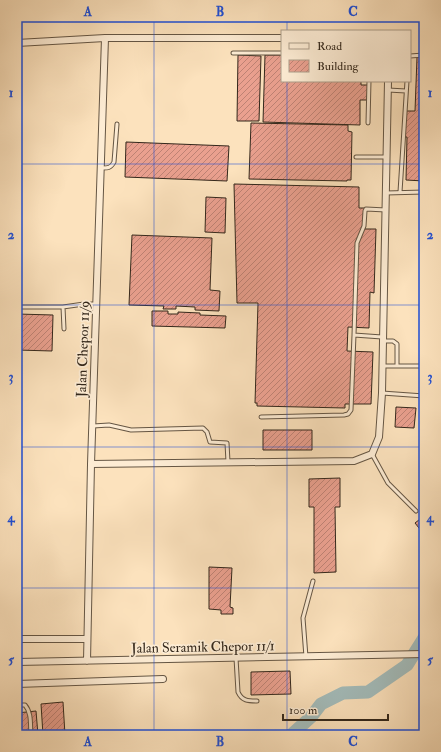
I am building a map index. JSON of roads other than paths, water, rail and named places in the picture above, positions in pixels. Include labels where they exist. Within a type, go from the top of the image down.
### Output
[{"type":"street","points":[[17,43],[105,38],[281,38]]},
{"type":"street","name":"Jalan Chepor 11/9","points":[[87,661],[91,464],[102,168],[105,38]]},
{"type":"street","points":[[91,464],[354,461],[372,454],[379,437],[382,393],[388,82]]},
{"type":"street","points":[[17,639],[87,639]]},
{"type":"street","name":"Jalan Seramik Chepor 11/1","points":[[17,662],[424,654]]},
{"type":"street","points":[[17,684],[162,680]]},
{"type":"lane","points":[[233,53],[281,53]]},
{"type":"lane","points":[[411,56],[424,55]]},
{"type":"lane","points":[[368,123],[370,82]]},
{"type":"lane","points":[[400,192],[407,82]]},
{"type":"lane","points":[[388,90],[406,91]]},
{"type":"lane","points":[[102,168],[108,168],[112,166],[114,162],[117,124]]},
{"type":"lane","points":[[356,157],[386,158]]},
{"type":"lane","points":[[386,193],[424,192]]},
{"type":"lane","points":[[261,417],[344,415],[348,414],[352,410],[357,244],[364,226],[365,211],[386,210]]},
{"type":"lane","points":[[17,307],[63,307],[97,304]]},
{"type":"lane","points":[[63,307],[64,329]]},
{"type":"lane","points":[[354,335],[393,341],[397,344],[397,366]]},
{"type":"lane","points":[[382,366],[424,366]]},
{"type":"lane","points":[[382,393],[424,396]]},
{"type":"lane","points":[[93,426],[108,426],[131,430],[203,428],[207,432],[210,442],[227,443],[228,462]]},
{"type":"lane","points":[[372,454],[388,483],[416,511]]},
{"type":"lane","points":[[306,656],[303,618],[313,581]]},
{"type":"lane","points":[[236,658],[238,692],[240,697],[245,700],[257,701]]},
{"type":"lane","points":[[17,705],[25,705],[28,709],[30,715],[31,735]]},
{"type":"waterway","points":[[291,735],[311,717],[321,704],[343,693],[368,692],[407,665],[424,638]]}]
